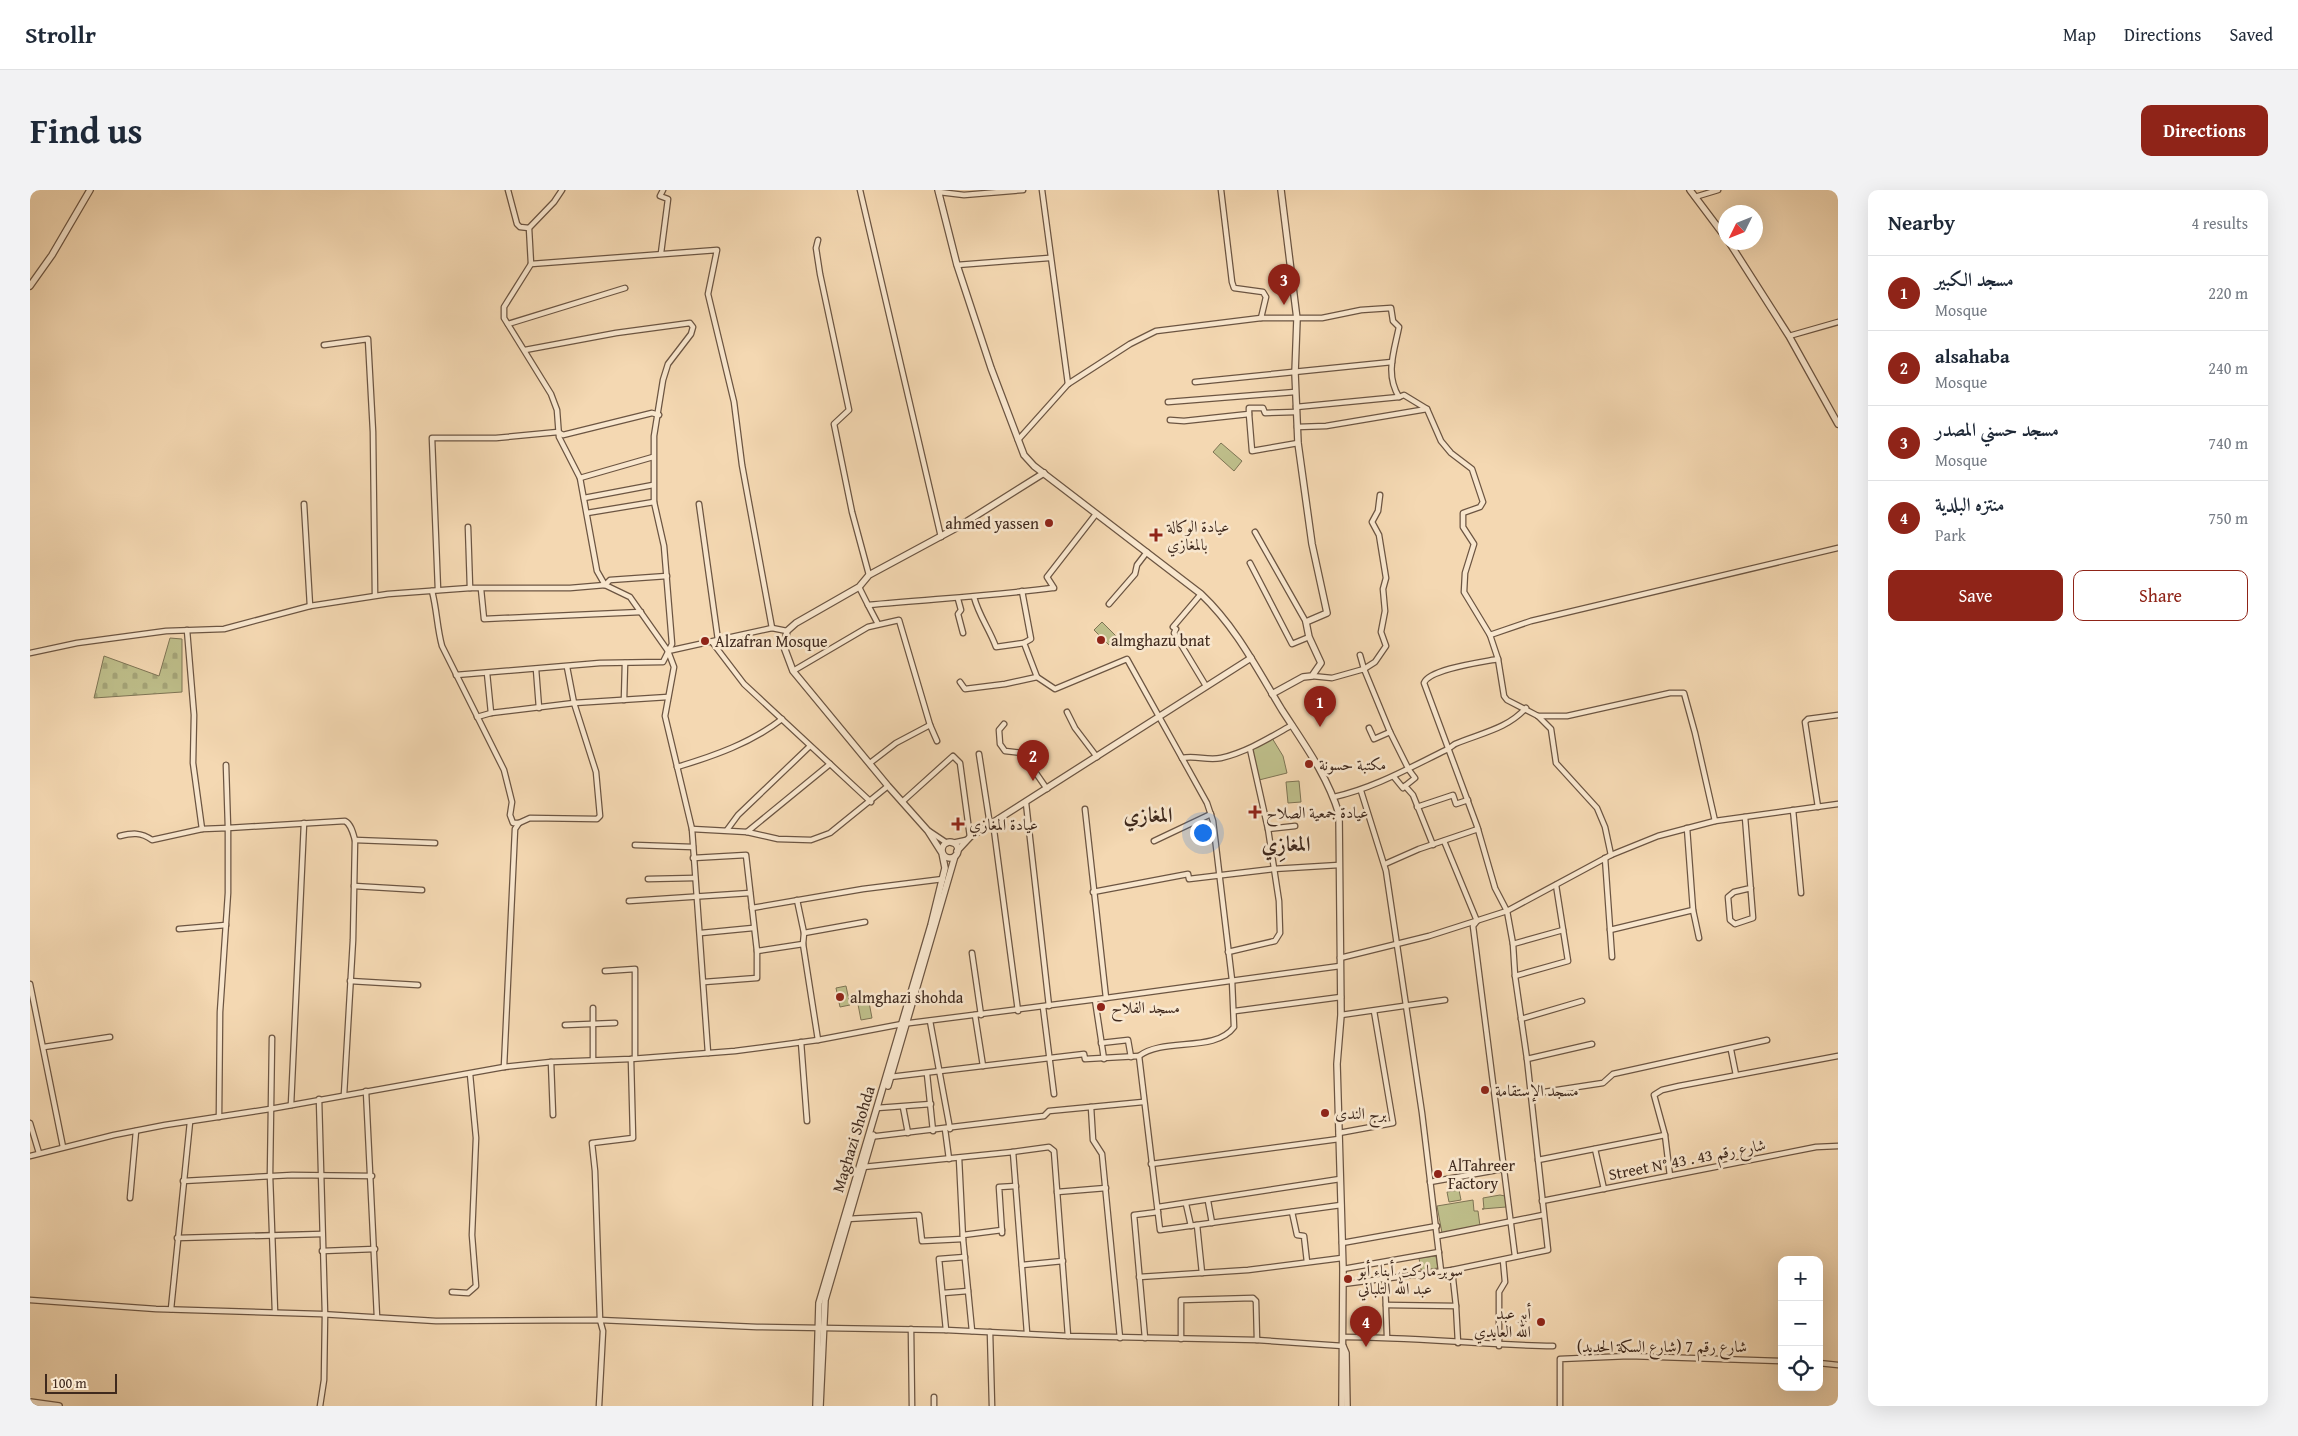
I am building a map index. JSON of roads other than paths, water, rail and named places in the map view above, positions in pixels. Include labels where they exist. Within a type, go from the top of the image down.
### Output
[{"type":"street","points":[[30,286],[52,255],[90,190]]},
{"type":"street","points":[[508,190],[517,224],[520,227],[529,228]]},
{"type":"street","points":[[562,190],[554,202],[529,228],[531,264],[504,307],[504,318],[551,394],[557,410],[558,432],[580,478],[596,571],[605,585]]},
{"type":"street","points":[[661,253],[669,207],[668,199],[660,196],[663,190]]},
{"type":"street","points":[[862,190],[941,537]]},
{"type":"street","points":[[1023,190],[964,195],[939,191],[957,265],[1024,455],[1096,514],[1201,594],[1226,620],[1321,770],[1334,797],[1339,814],[1341,1015],[1337,1064],[1343,1269],[1342,1406]]},
{"type":"street","points":[[1042,190],[1049,258],[1068,384]]},
{"type":"street","points":[[1221,190],[1232,282],[1234,288],[1263,292],[1266,297],[1261,318]]},
{"type":"street","points":[[1281,190],[1297,318],[1294,373],[1298,443],[1312,544],[1327,613],[1306,622]]},
{"type":"street","points":[[1690,190],[1718,227]]},
{"type":"street","points":[[1695,197],[1718,190]]},
{"type":"street","points":[[818,240],[816,248],[820,274],[849,410],[834,424],[852,512],[869,575]]},
{"type":"street","points":[[531,264],[717,250],[708,294],[734,402],[746,484],[772,628]]},
{"type":"street","points":[[1734,250],[1789,336],[1838,424]]},
{"type":"street","points":[[957,265],[1049,258]]},
{"type":"street","points":[[508,324],[625,288]]},
{"type":"street","points":[[1018,440],[1068,384],[1130,344],[1156,330],[1261,318],[1322,318],[1361,310],[1391,308],[1393,321],[1399,327],[1392,362],[1392,384],[1400,396]]},
{"type":"street","points":[[1789,336],[1838,322]]},
{"type":"street","points":[[456,675],[600,663],[663,662],[672,644],[664,546],[654,502],[654,436],[659,415],[663,380],[668,364],[691,334],[693,327],[690,323],[616,333],[525,350]]},
{"type":"street","points":[[324,345],[368,339],[373,432],[375,596]]},
{"type":"street","points":[[1195,382],[1392,362]]},
{"type":"street","points":[[1168,402],[1295,392]]},
{"type":"street","points":[[1298,443],[1252,451],[1249,408],[1263,408],[1265,413],[1404,395],[1427,409],[1441,441],[1472,469],[1483,502],[1480,507],[1462,513],[1463,528],[1474,544],[1466,573],[1464,592],[1490,636],[1498,659],[1504,696],[1538,716],[1551,730],[1556,762],[1597,808],[1611,855]]},
{"type":"street","points":[[1297,426],[1326,426],[1427,409]]},
{"type":"street","points":[[438,590],[432,438],[496,438],[558,432],[563,435],[652,414],[659,415]]},
{"type":"street","points":[[1170,420],[1184,421],[1249,414]]},
{"type":"street","points":[[580,478],[653,457]]},
{"type":"street","points":[[1044,473],[941,537],[869,575],[859,587],[796,623],[787,631],[784,647],[793,671],[888,786],[928,831],[942,853],[949,858],[956,854],[968,839],[1251,658]]},
{"type":"street","points":[[584,498],[653,486]]},
{"type":"street","points":[[1272,694],[1303,677],[1332,678],[1364,669],[1375,662],[1386,646],[1381,632],[1385,611],[1383,589],[1386,578],[1378,536],[1372,522],[1378,511],[1380,495]]},
{"type":"street","points":[[587,513],[654,502]]},
{"type":"street","points":[[304,504],[310,606]]},
{"type":"street","points":[[700,504],[718,640]]},
{"type":"street","points":[[868,605],[920,599],[958,599],[1054,588],[1046,577],[1096,514]]},
{"type":"street","points":[[468,527],[470,588]]},
{"type":"street","points":[[1255,532],[1306,622],[1309,638],[1321,663],[1312,676]]},
{"type":"street","points":[[1490,636],[1531,620],[1838,548]]},
{"type":"street","points":[[1109,604],[1135,574],[1137,565],[1147,552]]},
{"type":"street","points":[[1250,563],[1292,644],[1309,638]]},
{"type":"street","points":[[605,585],[610,580],[667,576]]},
{"type":"street","points":[[30,653],[103,639],[187,630],[224,629],[310,606],[375,596],[438,590],[470,588],[570,588],[605,585],[630,597],[668,651],[674,667],[665,716],[692,828],[694,878],[701,933],[708,1053]]},
{"type":"street","points":[[859,587],[878,624]]},
{"type":"street","points":[[481,589],[484,619],[641,612]]},
{"type":"street","points":[[432,591],[437,610],[437,628],[442,646],[504,770],[512,802],[510,819],[513,823],[519,823],[530,818],[596,819],[600,816],[596,772],[574,703],[567,667]]},
{"type":"street","points":[[974,597],[982,620],[996,647],[1024,643],[1031,639],[1022,591]]},
{"type":"street","points":[[1201,594],[1173,627],[1176,630],[1174,633],[1206,686]]},
{"type":"street","points":[[958,599],[961,610],[958,614],[963,633]]},
{"type":"street","points":[[793,671],[868,627],[899,620],[930,725],[937,741]]},
{"type":"street","points":[[668,651],[772,628],[787,631]]},
{"type":"street","points":[[187,630],[194,716],[193,763],[202,830]]},
{"type":"street","points":[[712,642],[744,684],[871,802]]},
{"type":"street","points":[[888,1078],[1084,1054],[1085,1059],[1139,1056],[1145,1052],[1225,1036],[1234,1027],[1235,1011],[1232,980],[1211,814],[1182,758],[1127,659],[1055,689],[1037,677],[1024,643]]},
{"type":"street","points":[[1360,655],[1390,732],[1408,769],[1416,778],[1403,788],[1398,785],[1394,777]]},
{"type":"street","points":[[1343,1284],[1441,1272],[1548,1250],[1527,1058],[1507,911],[1495,888],[1478,829],[1424,681],[1442,671],[1498,659]]},
{"type":"street","points":[[624,700],[625,663]]},
{"type":"street","points":[[536,669],[540,708]]},
{"type":"street","points":[[487,673],[491,713]]},
{"type":"street","points":[[960,682],[965,689],[1005,684],[1037,677]]},
{"type":"street","points":[[1538,716],[1567,716],[1670,693],[1684,693],[1700,751],[1715,821]]},
{"type":"street","points":[[477,717],[491,713],[574,703],[668,697]]},
{"type":"street","points":[[1334,797],[1361,791],[1394,777],[1449,749],[1453,745],[1498,729],[1518,716],[1526,708]]},
{"type":"street","points":[[1067,712],[1081,736],[1097,757]]},
{"type":"street","points":[[1818,807],[1805,722],[1808,719],[1838,715]]},
{"type":"street","points":[[677,767],[714,756],[762,735],[782,719]]},
{"type":"street","points":[[1004,724],[1000,730],[1000,744],[1005,751],[1022,753],[1047,789]]},
{"type":"street","points":[[870,763],[896,743],[930,725]]},
{"type":"street","points":[[1182,758],[1196,756],[1205,759],[1220,758],[1250,748],[1292,725]]},
{"type":"street","points":[[1369,728],[1374,739],[1390,732]]},
{"type":"street","points":[[727,830],[738,815],[810,746]]},
{"type":"street","points":[[1228,952],[1275,941],[1280,933],[1280,901],[1273,869],[1268,829],[1250,748]]},
{"type":"street","points":[[979,754],[990,825],[994,830],[1018,1010]]},
{"type":"street","points":[[902,802],[953,756],[960,763],[968,839]]},
{"type":"street","points":[[746,832],[830,764]]},
{"type":"street","points":[[219,1117],[220,1012],[226,925],[228,828],[226,766]]},
{"type":"street","points":[[692,828],[746,832],[778,839],[810,840],[830,833],[871,802],[888,786]]},
{"type":"street","points":[[1405,786],[1413,795],[1432,845]]},
{"type":"street","points":[[1361,791],[1385,864],[1438,1236],[1441,1272]]},
{"type":"street","points":[[1418,807],[1453,795],[1456,804],[1468,800]]},
{"type":"street","points":[[1026,802],[1054,1094]]},
{"type":"street","points":[[1340,958],[1396,945],[1507,911],[1611,855],[1658,836],[1715,821],[1838,804]]},
{"type":"street","points":[[1085,809],[1106,998]]},
{"type":"street","points":[[1793,810],[1800,893]]},
{"type":"street","points":[[1154,841],[1211,814]]},
{"type":"street","points":[[1745,817],[1751,888],[1753,918],[1735,924],[1730,920],[1728,896],[1734,892],[1751,888]]},
{"type":"street","points":[[120,836],[138,834],[152,840],[202,830],[345,821],[348,823],[355,840],[344,1095]]},
{"type":"street","points":[[291,1105],[304,823]]},
{"type":"street","points":[[504,1067],[512,844],[515,829],[519,823]]},
{"type":"street","points":[[1268,829],[1295,826]]},
{"type":"street","points":[[1687,828],[1693,910],[1698,938]]},
{"type":"street","points":[[1385,864],[1478,829]]},
{"type":"street","points":[[928,831],[950,843],[956,854]]},
{"type":"street","points":[[752,908],[863,889],[944,883],[945,868],[942,848],[950,843],[968,839]]},
{"type":"street","points":[[355,840],[435,843]]},
{"type":"street","points":[[1444,841],[1477,921]]},
{"type":"street","points":[[635,845],[693,847]]},
{"type":"street","name":"Maghazi Shohda","points":[[820,1406],[819,1303],[888,1078],[944,883],[956,854]]},
{"type":"street","points":[[693,858],[746,855],[757,951],[757,978],[704,982]]},
{"type":"street","points":[[1605,858],[1612,956]]},
{"type":"street","points":[[1093,892],[1188,874],[1189,879],[1273,869],[1340,866]]},
{"type":"street","points":[[648,879],[694,878]]},
{"type":"street","points":[[1515,976],[1568,961],[1556,885]]},
{"type":"street","points":[[354,886],[422,890]]},
{"type":"street","points":[[629,901],[698,898],[750,893]]},
{"type":"street","points":[[797,900],[804,933],[803,944],[818,1040]]},
{"type":"street","points":[[1610,930],[1693,910]]},
{"type":"street","points":[[1477,921],[1473,926],[1515,1256]]},
{"type":"street","points":[[804,933],[865,922]]},
{"type":"street","points":[[179,929],[226,925]]},
{"type":"street","points":[[701,933],[753,928]]},
{"type":"street","points":[[1513,944],[1563,930]]},
{"type":"street","points":[[757,951],[803,944]]},
{"type":"street","points":[[972,953],[983,1066]]},
{"type":"street","points":[[30,1156],[136,1131],[504,1067],[551,1062],[633,1059],[708,1053],[818,1040],[904,1024],[1340,966]]},
{"type":"street","points":[[600,1406],[603,1331],[600,1320],[595,1171],[592,1144],[632,1138],[635,970],[605,971]]},
{"type":"street","points":[[350,982],[418,985]]},
{"type":"street","points":[[30,984],[63,1147]]},
{"type":"street","points":[[1235,1011],[1341,997]]},
{"type":"street","points":[[1095,1000],[1104,1059]]},
{"type":"street","points":[[1341,1015],[1374,1012],[1445,1000]]},
{"type":"street","points":[[1521,1019],[1582,1001]]},
{"type":"street","points":[[593,1008],[593,1060]]},
{"type":"street","points":[[1151,1164],[1339,1136],[1393,1123],[1374,1012]]},
{"type":"street","points":[[930,1021],[941,1075],[948,1129],[949,1158]]},
{"type":"street","points":[[565,1025],[615,1023]]},
{"type":"street","points":[[44,1047],[110,1037]]},
{"type":"street","points":[[272,1038],[270,1176],[275,1312]]},
{"type":"street","points":[[1101,1043],[1128,1040],[1131,1057]]},
{"type":"street","points":[[1531,1094],[1603,1083],[1613,1074],[1731,1050],[1766,1040]]},
{"type":"street","points":[[801,1042],[807,1121]]},
{"type":"street","points":[[1527,1058],[1592,1044]]},
{"type":"street","points":[[1731,1050],[1736,1075]]},
{"type":"street","points":[[1139,1056],[1143,1102],[1160,1230],[1341,1205]]},
{"type":"street","points":[[1670,1176],[1665,1135],[1654,1095],[1662,1090],[1679,1086],[1838,1056]]},
{"type":"street","points":[[551,1062],[553,1115]]},
{"type":"street","points":[[452,1292],[468,1293],[476,1286],[472,1235],[476,1138],[470,1074]]},
{"type":"street","points":[[927,1074],[934,1131]]},
{"type":"street","points":[[366,1091],[372,1176],[377,1317]]},
{"type":"street","points":[[319,1100],[325,1314],[324,1380],[320,1406]]},
{"type":"street","points":[[870,1137],[934,1131],[1044,1116],[1049,1111],[1143,1102]]},
{"type":"street","points":[[879,1108],[931,1104]]},
{"type":"street","points":[[903,1107],[908,1133]]},
{"type":"street","points":[[1091,1107],[1093,1140],[1102,1154],[1120,1338]]},
{"type":"street","points":[[170,1309],[190,1122]]},
{"type":"street","points":[[30,1123],[39,1153]]},
{"type":"street","points":[[130,1198],[136,1131]]},
{"type":"street","points":[[1538,1160],[1665,1135]]},
{"type":"street","name":"Street N° 43 . شارع رقم 43","points":[[1542,1201],[1816,1146],[1838,1146]]},
{"type":"street","points":[[861,1167],[1049,1147],[1054,1151],[1068,1336]]},
{"type":"street","points":[[1595,1149],[1604,1189]]},
{"type":"street","points":[[1013,1152],[1027,1334]]},
{"type":"street","points":[[959,1158],[963,1237],[972,1331]]},
{"type":"street","points":[[1430,1182],[1503,1169]]},
{"type":"street","points":[[183,1181],[270,1176],[372,1176]]},
{"type":"street","points":[[1145,1338],[1134,1215],[1186,1204],[1340,1179]]},
{"type":"street","points":[[846,1219],[919,1215],[922,1241],[1002,1232],[999,1187],[1016,1186]]},
{"type":"street","points":[[1057,1192],[1106,1188]]},
{"type":"street","points":[[1208,1201],[1212,1223]]},
{"type":"street","points":[[1186,1204],[1191,1226]]},
{"type":"street","points":[[1292,1212],[1297,1235],[1304,1236],[1307,1262]]},
{"type":"street","points":[[1438,1236],[1543,1216]]},
{"type":"street","points":[[1198,1225],[1202,1272]]},
{"type":"street","points":[[1342,1243],[1436,1226]]},
{"type":"street","points":[[177,1238],[322,1234]]},
{"type":"street","points":[[322,1251],[375,1249]]},
{"type":"street","points":[[1343,1269],[1439,1252]]},
{"type":"street","points":[[946,1330],[944,1293],[939,1259],[965,1257]]},
{"type":"street","points":[[1139,1277],[1248,1270],[1342,1258]]},
{"type":"street","points":[[1499,1346],[1499,1292],[1505,1282],[1503,1260]]},
{"type":"street","points":[[1022,1265],[1063,1261]]},
{"type":"street","points":[[1452,1270],[1458,1343]]},
{"type":"street","points":[[1385,1280],[1387,1337]]},
{"type":"street","points":[[944,1293],[968,1291]]},
{"type":"street","points":[[1181,1339],[1181,1300],[1253,1298],[1256,1301],[1257,1340]]},
{"type":"street","points":[[30,1300],[170,1309],[325,1314],[436,1321],[600,1320],[757,1327],[911,1329],[1120,1338],[1257,1340],[1343,1346]]},
{"type":"street","points":[[1386,1305],[1456,1306]]},
{"type":"street","name":"Maghazi Shohda","points":[[816,1406],[820,1327]]},
{"type":"street","points":[[911,1329],[912,1406]]},
{"type":"street","points":[[990,1332],[992,1406]]},
{"type":"street","points":[[1343,1337],[1387,1337],[1499,1346],[1553,1346]]},
{"type":"street","points":[[1343,1346],[1346,1353],[1347,1406]]},
{"type":"street","name":"شارع رقم 7 (شارع السكة الحديد)","points":[[1560,1406],[1560,1359],[1629,1356],[1778,1361]]},
{"type":"street","points":[[1823,1363],[1838,1365]]},
{"type":"street","points":[[934,1397],[934,1406]]},
{"type":"street","points":[[30,1402],[59,1406]]},
{"type":"place","name":"مسجد حسني المصدر","points":[[1284,305]]},
{"type":"place","name":"ahmed yassen","points":[[1049,523]]},
{"type":"place","name":"عيادة الوكالة بالمغازي","points":[[1156,535]]},
{"type":"place","name":"almghazu bnat","points":[[1101,640]]},
{"type":"place","name":"Alzafran Mosque","points":[[705,641]]},
{"type":"place","name":"مسجد الكبير","points":[[1320,727]]},
{"type":"place","name":"مكتبة حسونة","points":[[1309,764]]},
{"type":"place","name":"alsahaba","points":[[1033,781]]},
{"type":"place","name":"عيادة جمعية الصلاح","points":[[1255,812]]},
{"type":"place","name":"عيادة المغازي","points":[[958,824]]},
{"type":"place","name":"almghazi shohda","points":[[840,997]]},
{"type":"place","name":"مسجد الفلاح","points":[[1101,1007]]},
{"type":"place","name":"مسجد الإستقامة","points":[[1485,1090]]},
{"type":"place","name":"برج الندى","points":[[1325,1113]]},
{"type":"place","name":"AlTahreer Factory","points":[[1438,1174]]},
{"type":"place","name":"سوبر ماركت أبناء أبو عبد الله التلباني","points":[[1348,1279]]},
{"type":"place","name":"أبو عبد الله العايدي","points":[[1541,1322]]},
{"type":"place","name":"منتزه البلدية","points":[[1366,1347]]},
{"type":"district","name":"المغازي","points":[[1148,815]]},
{"type":"district","name":"المغازِي","points":[[1286,844]]}]
